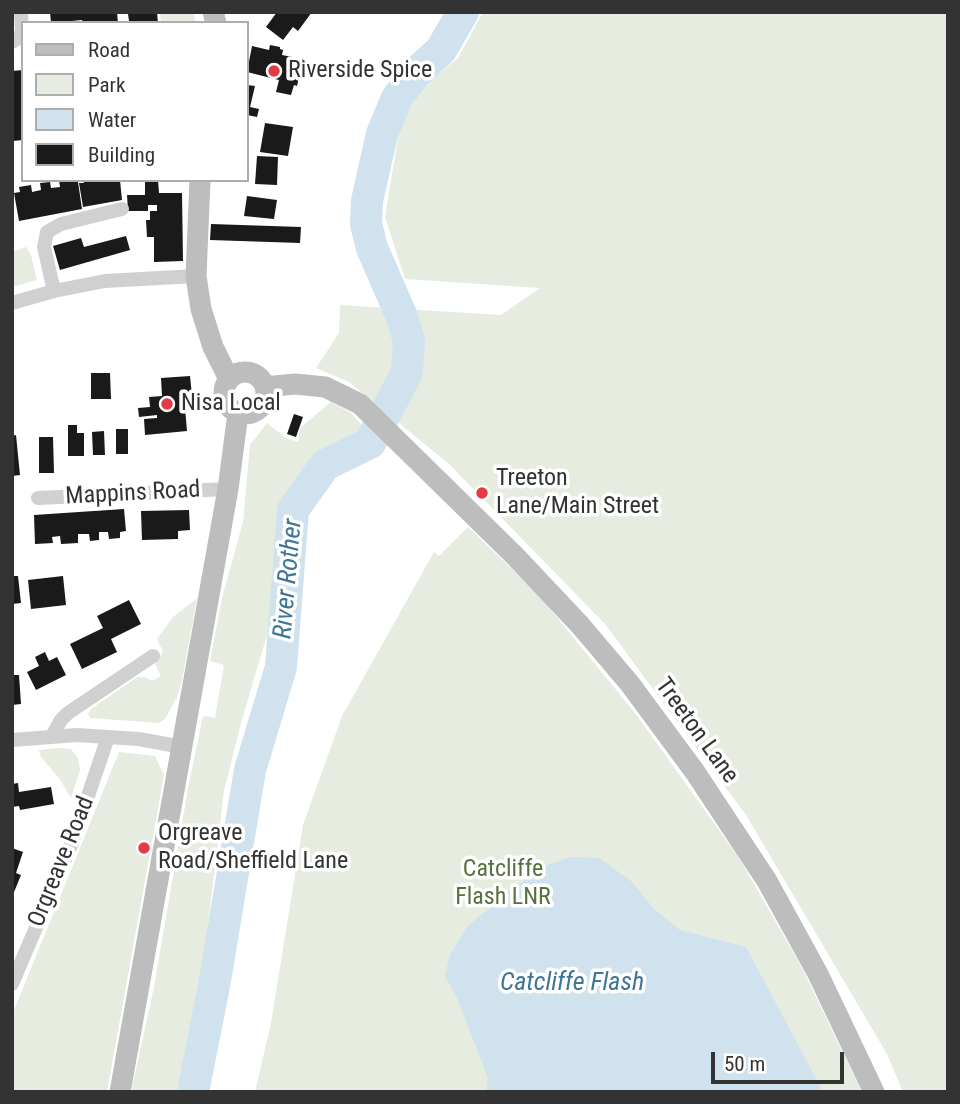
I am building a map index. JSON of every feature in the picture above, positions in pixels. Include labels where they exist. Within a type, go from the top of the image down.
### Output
[{"type":"main road","points":[[200,182],[196,276],[206,328],[229,379]]},
{"type":"main road","points":[[247,372],[258,377],[264,387],[264,399],[257,409],[245,413],[232,409],[224,398],[229,379],[234,374],[247,372]]},
{"type":"main road","name":"Treeton Lane","points":[[264,387],[295,384],[325,387],[360,404],[515,556],[580,625],[630,684],[695,772],[767,881],[818,974],[874,1092]]},
{"type":"main road","points":[[120,1092],[228,489],[239,413]]},
{"type":"street","points":[[54,291],[44,247],[47,232],[61,224],[122,209]]},
{"type":"street","points":[[12,303],[105,281],[196,276]]},
{"type":"street","name":"Mappins Road","points":[[38,498],[228,489]]},
{"type":"street","points":[[52,736],[68,713],[153,656]]},
{"type":"street","points":[[12,740],[52,736],[108,737],[182,747]]},
{"type":"street","name":"Orgreave Road","points":[[12,984],[72,843],[108,737]]},
{"type":"green space","points":[[160,12],[193,12],[195,21],[161,21]]},
{"type":"green space","points":[[483,12],[948,12],[948,1092],[903,1092],[887,1054],[746,815],[605,624],[449,464],[349,382],[316,368],[339,333],[340,305],[501,315],[540,288],[405,279],[385,217],[398,138],[406,115],[424,86],[458,58]]},
{"type":"green space","points":[[26,247],[31,255],[37,280],[12,287],[12,252]]},
{"type":"green space","points":[[331,402],[351,413],[365,429],[325,453],[311,465],[285,506],[269,628],[224,791],[205,950],[189,1049],[178,1092],[131,1092],[154,987],[203,716],[215,718],[224,665],[210,661],[222,598],[243,522],[250,445],[267,423],[286,438],[298,442],[300,428]]},
{"type":"green space","name":"Catcliffe Flash LNR","points":[[468,527],[537,593],[635,713],[739,858],[800,964],[862,1092],[255,1092],[271,1023],[303,825],[342,716],[434,552],[439,556]]},
{"type":"green space","points":[[197,598],[182,680],[177,697],[165,719],[159,723],[90,718],[88,714],[91,709],[137,677],[152,681],[161,676],[155,664],[163,652],[157,639],[173,617]]},
{"type":"green space","points":[[71,749],[78,758],[80,770],[71,798],[59,778],[41,757],[39,750]]},
{"type":"green space","points":[[119,752],[155,756],[164,775],[107,1092],[12,1092],[12,1015]]},
{"type":"water","name":"Catcliffe Flash","points":[[571,857],[599,858],[631,881],[655,910],[680,930],[746,947],[823,1092],[486,1092],[488,1078],[457,998],[445,976],[450,955],[468,926],[510,891],[542,867]]},
{"type":"building","points":[[50,12],[117,12],[118,21],[82,20],[51,21]]},
{"type":"building","points":[[157,12],[158,21],[129,21],[128,14]]},
{"type":"building","points":[[277,12],[312,12],[298,31],[293,27],[283,40],[266,27]]},
{"type":"building","name":"Riverside Spice","points":[[270,45],[280,47],[283,50],[282,55],[303,59],[297,86],[294,85],[291,95],[276,92],[279,80],[248,72],[252,46],[269,50]]},
{"type":"building","points":[[21,70],[21,140],[13,141],[12,71]]},
{"type":"building","points":[[248,85],[255,86],[250,107],[259,109],[257,117],[248,115]]},
{"type":"building","points":[[265,123],[293,127],[288,156],[260,152]]},
{"type":"building","points":[[257,156],[278,157],[277,185],[255,184]]},
{"type":"building","points":[[50,182],[51,188],[60,187],[59,182],[78,182],[82,209],[19,221],[14,193],[20,192],[19,187],[31,185],[32,192],[41,190],[40,183]]},
{"type":"building","points":[[120,182],[122,200],[83,207],[79,183]]},
{"type":"building","points":[[145,182],[158,182],[159,193],[182,193],[183,261],[154,262],[154,237],[147,237],[146,220],[150,220],[150,211],[157,211],[157,205],[148,205],[148,211],[128,211],[127,195],[145,195]]},
{"type":"building","points":[[247,196],[277,200],[274,219],[244,216]]},
{"type":"building","points":[[211,224],[301,227],[300,243],[210,240]]},
{"type":"building","points":[[126,236],[130,250],[60,270],[53,246],[81,238],[84,247]]},
{"type":"building","points":[[91,373],[110,373],[111,399],[91,399]]},
{"type":"building","name":"Nisa Local","points":[[190,376],[192,395],[184,396],[187,431],[145,435],[144,419],[157,418],[157,415],[139,417],[138,408],[150,407],[149,397],[162,396],[161,378]]},
{"type":"building","points":[[294,414],[303,417],[296,437],[287,434]]},
{"type":"building","points":[[68,425],[77,425],[77,433],[84,433],[84,456],[68,456]]},
{"type":"building","points":[[116,429],[128,429],[128,454],[116,454]]},
{"type":"building","points":[[104,431],[105,455],[93,455],[92,432]]},
{"type":"building","points":[[16,435],[20,475],[12,476],[12,436]]},
{"type":"building","points":[[39,437],[53,437],[54,473],[39,473]]},
{"type":"building","points":[[124,509],[126,531],[120,532],[120,538],[109,539],[108,532],[99,532],[99,540],[90,541],[89,534],[78,534],[78,543],[61,544],[60,536],[52,537],[53,543],[35,544],[34,515]]},
{"type":"building","points":[[189,510],[190,530],[178,531],[178,539],[142,540],[141,511]]},
{"type":"building","points":[[12,576],[18,576],[21,603],[12,604]]},
{"type":"building","points":[[63,576],[66,605],[31,609],[28,580]]},
{"type":"building","points":[[129,600],[141,624],[111,639],[117,652],[82,669],[70,644],[103,628],[97,616]]},
{"type":"building","points":[[45,652],[49,661],[57,657],[66,675],[36,690],[27,672],[39,666],[35,657]]},
{"type":"building","points":[[12,675],[19,675],[21,704],[12,705]]},
{"type":"building","points":[[18,783],[19,792],[51,787],[54,804],[20,810],[19,806],[12,807],[12,784]]},
{"type":"building","points":[[12,848],[23,852],[16,873],[21,875],[12,897]]},
{"type":"waterway","name":"River Rother","points":[[193,1092],[214,986],[250,770],[281,667],[293,510],[325,465],[370,443],[407,372],[409,341],[402,317],[372,248],[366,224],[367,201],[382,134],[397,98],[415,74],[441,50],[463,12]]},
{"type":"place","name":"Riverside Spice","points":[[274,71]]},
{"type":"place","name":"Nisa Local","points":[[167,404]]},
{"type":"place","name":"Treeton Lane/Main Street","points":[[482,493]]},
{"type":"place","name":"Orgreave Road/Sheffield Lane","points":[[144,848]]}]
